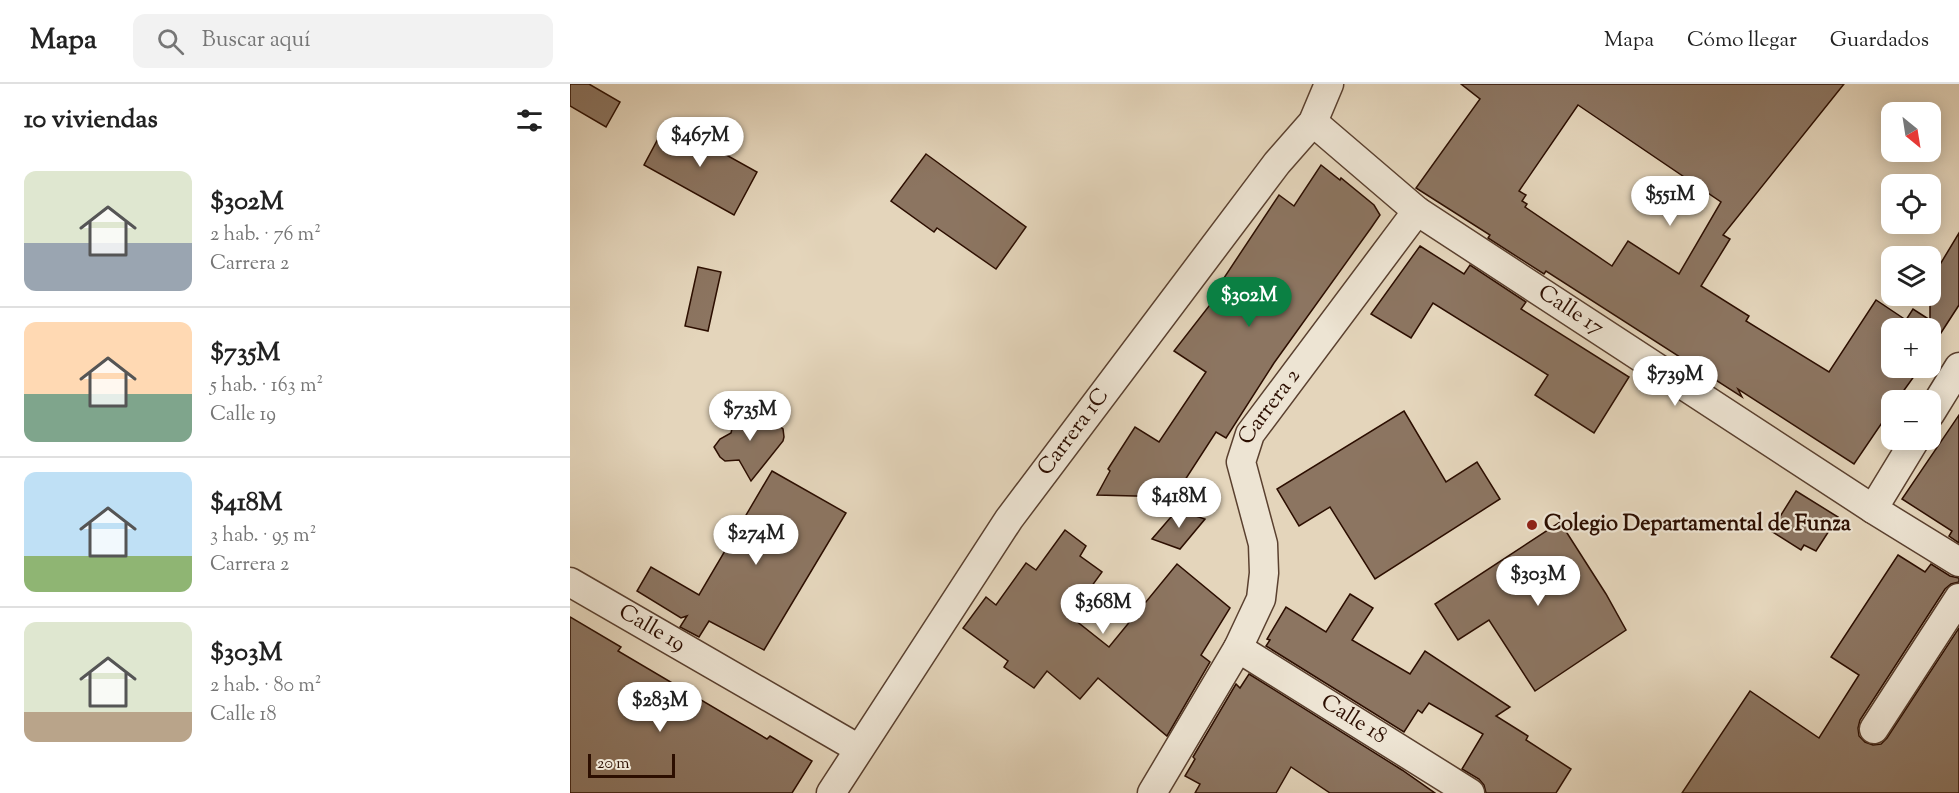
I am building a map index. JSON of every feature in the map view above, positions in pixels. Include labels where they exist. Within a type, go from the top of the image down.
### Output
[{"type":"street","name":"Carrera 1C","points":[[831,793],[1009,519],[1277,163],[1313,123],[1329,84]]},
{"type":"street","name":"Calle 17","points":[[1313,123],[1417,211],[1873,509],[1959,562]]},
{"type":"street","name":"Carrera 2","points":[[1152,793],[1238,648],[1261,599],[1264,573],[1263,544],[1241,462],[1250,434],[1417,211]]},
{"type":"street","points":[[1941,396],[1959,367]]},
{"type":"street","points":[[1873,509],[1909,450]]},
{"type":"street","name":"Calle 19","points":[[570,582],[859,749]]},
{"type":"street","points":[[1874,729],[1959,598]]},
{"type":"street","name":"Calle 18","points":[[1238,648],[1470,793]]},
{"type":"building","points":[[570,84],[589,84],[620,102],[606,127],[570,106]]},
{"type":"building","points":[[1461,84],[1844,84],[1723,235],[1730,239],[1701,286],[1749,316],[1746,321],[1829,372],[1876,300],[1881,306],[1885,306],[1903,318],[1881,318],[1881,378],[1913,378],[1904,390],[1881,390],[1881,424],[1854,464],[1738,389],[1742,397],[1546,271],[1544,274],[1488,238],[1490,235],[1416,188],[1480,99]],"holes":[[[1578,105],[1721,202],[1679,274],[1628,241],[1612,266],[1525,207],[1527,204],[1522,201],[1526,195],[1519,191]]]},
{"type":"building","points":[[667,122],[757,172],[734,215],[644,165]]},
{"type":"building","points":[[926,154],[1026,227],[996,269],[937,228],[934,232],[891,201]]},
{"type":"building","points":[[1321,165],[1374,205],[1380,215],[1274,363],[1226,438],[1216,432],[1174,497],[1097,495],[1110,471],[1108,469],[1135,427],[1159,442],[1206,372],[1174,351],[1213,301],[1210,299],[1279,195],[1294,206]]},
{"type":"building","points":[[1959,233],[1959,305],[1941,333],[1941,318],[1930,318],[1930,306],[1941,306],[1941,263]]},
{"type":"building","points":[[1420,246],[1464,274],[1470,265],[1526,302],[1521,309],[1629,377],[1594,433],[1535,395],[1548,375],[1433,303],[1411,338],[1371,314]]},
{"type":"building","points":[[698,267],[721,272],[708,331],[685,326]]},
{"type":"building","points":[[1913,309],[1927,318],[1907,318]]},
{"type":"building","points":[[748,409],[764,423],[777,424],[783,429],[784,437],[751,481],[739,460],[725,461],[714,447],[720,439],[731,433],[736,413],[739,410]]},
{"type":"building","points":[[1404,411],[1446,482],[1477,462],[1500,499],[1375,579],[1330,507],[1299,526],[1277,489]]},
{"type":"building","points":[[1959,415],[1959,543],[1949,536],[1952,531],[1902,499],[1935,450],[1941,450],[1941,442]]},
{"type":"building","points":[[772,471],[846,513],[764,650],[709,621],[699,637],[680,627],[687,616],[681,618],[637,591],[651,567],[699,595]]},
{"type":"building","points":[[1796,491],[1838,517],[1816,551],[1804,545],[1801,550],[1771,531]]},
{"type":"building","points":[[1177,510],[1205,519],[1180,549],[1152,539]]},
{"type":"building","points":[[1560,522],[1626,630],[1535,691],[1489,620],[1458,640],[1435,604]]},
{"type":"building","points":[[1065,530],[1086,546],[1080,556],[1102,572],[1070,616],[1109,647],[1177,564],[1230,608],[1201,655],[1210,662],[1167,736],[1098,678],[1080,699],[1047,671],[1034,688],[1004,667],[1008,661],[963,628],[986,597],[996,605],[1026,563],[1036,570]]},
{"type":"building","points":[[1898,555],[1925,572],[1931,564],[1950,576],[1959,578],[1959,582],[1945,589],[1860,720],[1859,736],[1865,742],[1873,745],[1881,744],[1887,738],[1959,628],[1959,793],[1682,793],[1750,691],[1819,738],[1859,675],[1831,657]]},
{"type":"building","points":[[1350,594],[1373,608],[1352,640],[1410,674],[1425,651],[1510,707],[1496,716],[1528,736],[1526,740],[1571,769],[1556,793],[1486,793],[1479,779],[1462,769],[1483,734],[1429,703],[1422,713],[1418,710],[1404,732],[1266,646],[1270,640],[1267,639],[1286,607],[1326,632]]},
{"type":"building","points":[[570,617],[621,647],[618,651],[767,739],[770,736],[812,761],[792,793],[570,793]]},
{"type":"building","points":[[1249,674],[1435,793],[1330,793],[1291,767],[1276,793],[1195,793],[1200,784],[1185,776],[1195,759],[1193,757],[1236,684],[1240,688]]},
{"type":"place","name":"Colegio Departamental de Funza","points":[[1532,525]]}]
